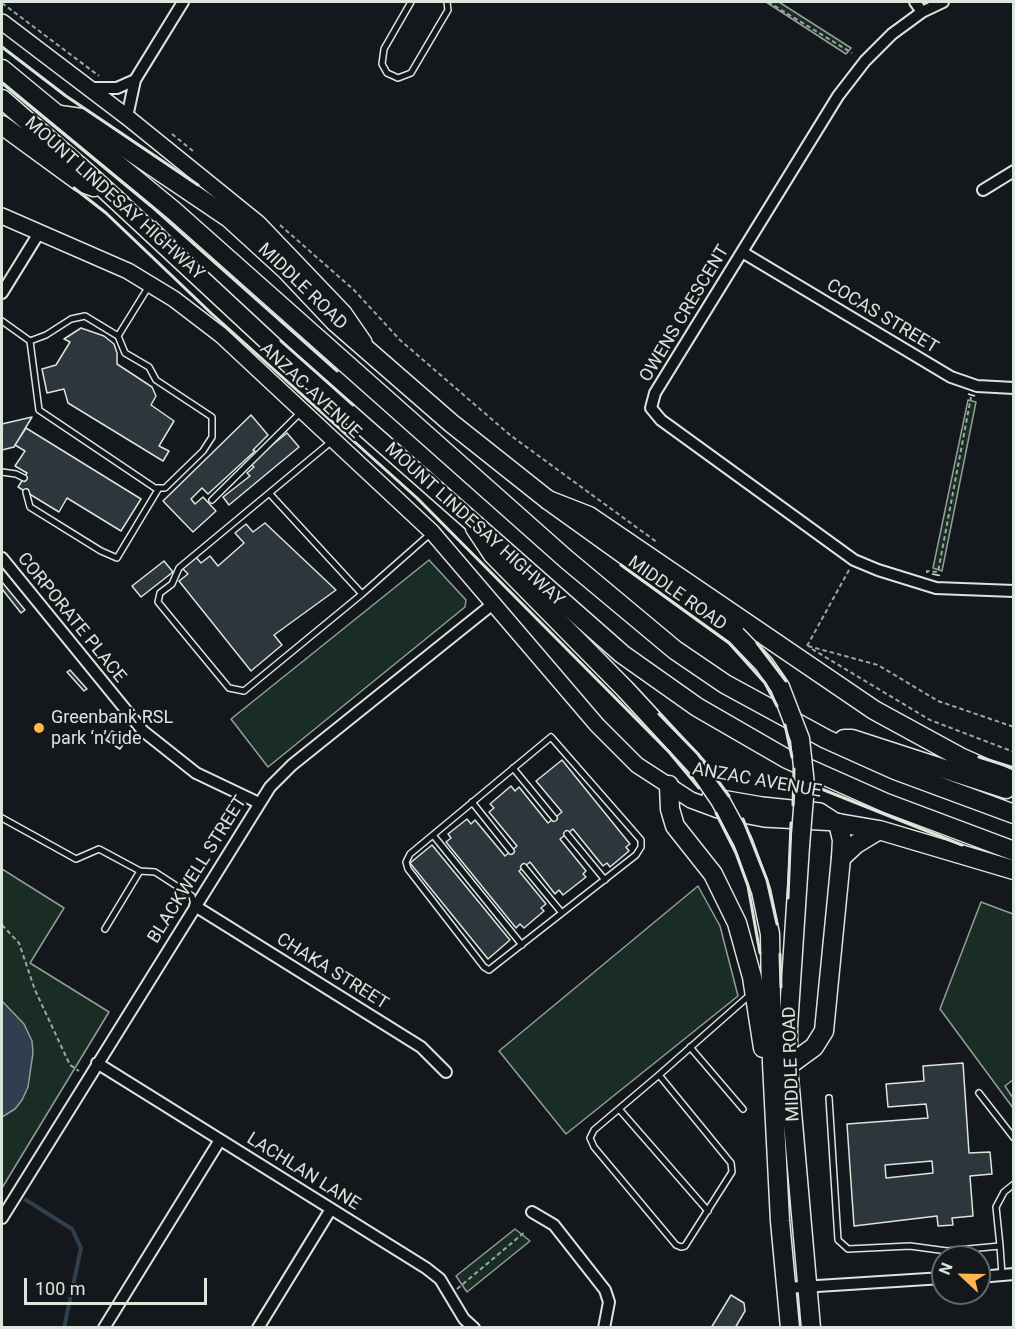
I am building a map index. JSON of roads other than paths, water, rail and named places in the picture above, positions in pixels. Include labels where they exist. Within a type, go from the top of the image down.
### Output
[{"type":"main road","points":[[2,22],[127,117],[258,223],[344,313],[369,349]]},
{"type":"main road","name":"MOUNT LINDESAY HIGHWAY","points":[[2,69],[174,211],[626,611],[675,650],[725,684],[826,739],[895,770],[1014,814]]},
{"type":"main road","name":"MOUNT LINDESAY HIGHWAY","points":[[2,99],[107,191],[286,358],[622,654],[734,730],[822,776],[886,803],[1014,851]]},
{"type":"main road","name":"MIDDLE ROAD","points":[[60,115],[81,118],[229,218],[286,270],[335,321],[451,423],[548,500],[735,635],[764,664],[780,687],[797,729],[805,774],[789,993],[780,1064],[786,1288],[790,1328]]},
{"type":"main road","points":[[2,125],[80,182],[107,191]]},
{"type":"main road","name":"ANZAC AVENUE","points":[[2,216],[105,260],[150,284],[221,335],[432,532],[620,749],[637,765],[669,785],[742,802],[820,811],[828,813],[838,823]]},
{"type":"main road","points":[[548,500],[589,516],[874,710],[960,757],[1014,781]]},
{"type":"main road","name":"MIDDLE ROAD","points":[[471,522],[493,555],[626,689],[698,768],[720,800],[743,842],[761,891],[770,934],[780,1064],[811,1328]]},
{"type":"main road","points":[[826,739],[852,739],[1014,791]]},
{"type":"main road","points":[[669,785],[670,809],[675,826],[699,854],[727,899],[745,949],[754,991],[761,1044],[780,1064],[814,1047],[824,1031],[841,858],[842,840],[838,823],[879,830],[1014,870]]},
{"type":"main road","points":[[841,858],[856,844],[879,830]]},
{"type":"street","points":[[127,117],[135,80],[183,2]]},
{"type":"street","points":[[915,2],[922,12]]},
{"type":"street","name":"OWENS CRESCENT","points":[[943,2],[922,12],[892,34],[865,61],[838,96],[655,393],[651,408],[661,420],[854,560],[924,585],[974,591],[1014,591]]},
{"type":"street","points":[[90,88],[117,88],[135,80]]},
{"type":"street","points":[[983,190],[1014,171]]},
{"type":"street","points":[[2,293],[39,233]]},
{"type":"street","name":"COCAS STREET","points":[[742,252],[951,377],[968,383],[1014,388]]},
{"type":"street","name":"CORPORATE PLACE","points":[[2,558],[143,731],[196,773],[259,803]]},
{"type":"street","name":"BLACKWELL STREET","points":[[2,1218],[259,803],[292,765],[494,603]]},
{"type":"street","name":"CHAKA STREET","points":[[195,906],[421,1047],[446,1072]]},
{"type":"street","name":"LACHLAN LANE","points":[[97,1063],[426,1268],[440,1279],[464,1319],[474,1328]]},
{"type":"street","points":[[104,1328],[220,1140]]},
{"type":"street","points":[[258,1328],[331,1209]]},
{"type":"street","points":[[532,1212],[554,1226],[605,1290],[608,1315],[604,1328]]},
{"type":"street","points":[[991,1276],[1014,1274]]},
{"type":"street","points":[[786,1288],[931,1279]]},
{"type":"lane","points":[[411,2],[384,49],[382,64],[387,73],[398,78],[411,73],[448,10],[447,2]]},
{"type":"lane","points":[[118,336],[150,284]]},
{"type":"lane","points":[[2,321],[30,341],[39,410],[155,488],[165,488],[203,451],[212,437],[212,417],[156,380],[149,367],[125,353],[118,336],[85,316],[71,319],[46,335],[30,341]]},
{"type":"lane","points":[[212,500],[302,411]]},
{"type":"lane","points":[[333,440],[179,568],[172,584],[160,592],[158,602],[230,688],[244,691],[362,594],[432,532]]},
{"type":"lane","points":[[2,472],[24,478]]},
{"type":"lane","points":[[26,492],[30,507],[101,551],[117,558],[159,488]]},
{"type":"lane","points":[[270,494],[362,594]]},
{"type":"lane","points":[[551,737],[640,840],[641,847],[636,855],[489,970],[484,967],[408,869],[406,862],[410,854],[472,802],[551,737]]},
{"type":"lane","points":[[513,768],[554,818]]},
{"type":"lane","points":[[472,802],[512,851]]},
{"type":"lane","points":[[2,818],[67,855],[83,857],[99,849],[140,871],[155,872],[189,893],[195,906]]},
{"type":"lane","points":[[567,834],[605,880]]},
{"type":"lane","points":[[433,835],[522,945]]},
{"type":"lane","points":[[524,867],[562,913]]},
{"type":"lane","points":[[105,929],[140,871]]},
{"type":"lane","points":[[659,1075],[731,1162],[732,1172],[729,1180],[685,1246],[676,1245],[594,1147],[590,1138],[594,1130],[754,991]]},
{"type":"lane","points":[[690,1047],[743,1109]]},
{"type":"lane","points":[[979,1093],[1014,1138]]},
{"type":"lane","points":[[829,1098],[838,1240],[848,1249],[910,1246],[947,1251],[1000,1246]]},
{"type":"lane","points":[[619,1109],[708,1211]]},
{"type":"lane","points":[[1002,1275],[996,1207],[1004,1192],[1014,1184]]},
{"type":"water","points":[[2,1001],[24,1024],[32,1041],[33,1053],[28,1087],[22,1100],[15,1109],[2,1117]]},
{"type":"waterway","points":[[26,1200],[72,1229],[81,1248],[64,1328]]},
{"type":"place","name":"Greenbank RSL park ‘n’ ride","points":[[39,728]]}]
